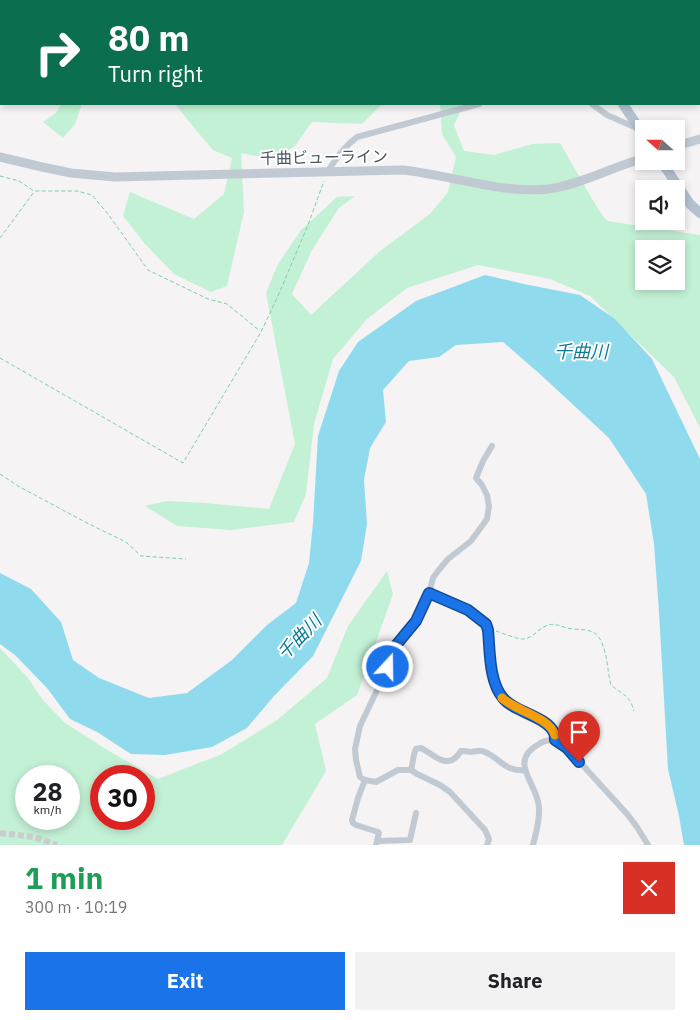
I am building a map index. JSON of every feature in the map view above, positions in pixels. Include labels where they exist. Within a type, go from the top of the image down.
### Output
[{"type":"main road","points":[[624,105],[635,123]]},
{"type":"main road","points":[[685,143],[700,139]]},
{"type":"main road","points":[[667,170],[690,204],[700,213]]},
{"type":"street","points":[[328,172],[336,158],[357,137],[475,105]]},
{"type":"street","points":[[593,105],[607,115],[635,129]]},
{"type":"street","name":"千曲ビューライン","points":[[0,157],[70,173],[115,177],[403,170],[526,190],[549,189],[575,183],[635,161]]},
{"type":"street","points":[[487,845],[488,839],[485,830],[450,792],[411,770],[398,770],[376,782],[365,780],[360,776],[355,748],[360,726],[397,644],[416,621],[438,571],[448,559],[471,541],[487,519],[489,506],[487,495],[476,478],[492,446]]},
{"type":"street","points":[[429,593],[468,610],[486,624],[492,675],[498,691],[511,706],[549,726],[554,732],[555,740]]},
{"type":"street","points":[[533,845],[539,817],[539,805],[524,764],[528,751],[546,740],[555,740],[567,748],[628,815],[648,845]]},
{"type":"street","points":[[411,770],[415,752],[419,748],[446,761],[454,760],[462,751],[484,751],[509,768],[516,771],[525,770]]},
{"type":"street","points":[[365,780],[352,820],[356,826],[378,832],[376,843],[410,840],[416,813]]},
{"type":"path","points":[[0,358],[183,463],[261,332],[308,225],[328,172]]},
{"type":"path","points":[[0,176],[19,181],[34,191],[76,191],[92,195],[148,270],[208,298],[227,304],[261,332]]},
{"type":"path","points":[[0,238],[34,191]]},
{"type":"path","points":[[0,474],[18,486],[126,542],[141,556],[186,559]]},
{"type":"path","points":[[488,630],[518,639],[528,638],[544,627],[553,624],[590,631],[600,638],[611,686],[627,696],[634,711]]},
{"type":"green space","points":[[60,105],[82,105],[75,124],[63,138],[43,122],[56,113]]},
{"type":"green space","points":[[176,105],[381,105],[362,124],[312,122],[294,147],[272,159],[241,153],[244,212],[227,286],[211,292],[174,274],[145,244],[123,216],[130,192],[194,219],[224,194],[232,158],[213,150]]},
{"type":"green space","points":[[440,105],[464,105],[454,125],[464,151],[494,155],[532,144],[560,143],[598,209],[607,221],[635,225],[635,230],[667,230],[700,235],[700,428],[674,377],[590,296],[550,279],[478,265],[407,288],[367,319],[333,359],[314,424],[306,494],[294,522],[231,530],[177,526],[145,506],[167,501],[269,509],[295,444],[266,293],[277,266],[301,230],[337,197],[355,196],[339,208],[312,250],[292,294],[311,315],[380,251],[430,214],[448,192],[456,157],[442,134]]},
{"type":"green space","points":[[387,571],[393,594],[357,695],[315,724],[326,771],[282,845],[0,845],[0,648],[28,678],[42,699],[65,723],[134,765],[90,765],[90,830],[155,830],[155,777],[158,779],[222,754],[277,720],[327,678],[348,626]]},
{"type":"water","name":"千曲川","points":[[485,275],[580,295],[615,319],[652,359],[700,459],[700,845],[684,845],[668,769],[654,544],[646,494],[609,438],[503,342],[456,345],[439,357],[409,361],[383,390],[386,422],[370,448],[364,480],[367,524],[361,561],[313,656],[274,696],[247,728],[212,747],[165,755],[131,754],[97,732],[70,719],[47,688],[15,655],[0,644],[0,573],[31,589],[61,622],[73,660],[99,678],[149,698],[187,693],[232,660],[267,625],[296,603],[309,563],[318,436],[339,371],[358,342],[416,301]]},
{"type":"tunnel","points":[[0,833],[34,837],[57,845]]},
{"type":"slow traffic","points":[[502,698],[511,706],[542,721],[549,726],[555,735]]},
{"type":"route","points":[[388,667],[397,644],[416,621],[429,593],[468,610],[481,618],[486,624],[494,682],[503,699],[511,706],[549,726],[554,732],[555,740],[567,748],[579,762]]}]
